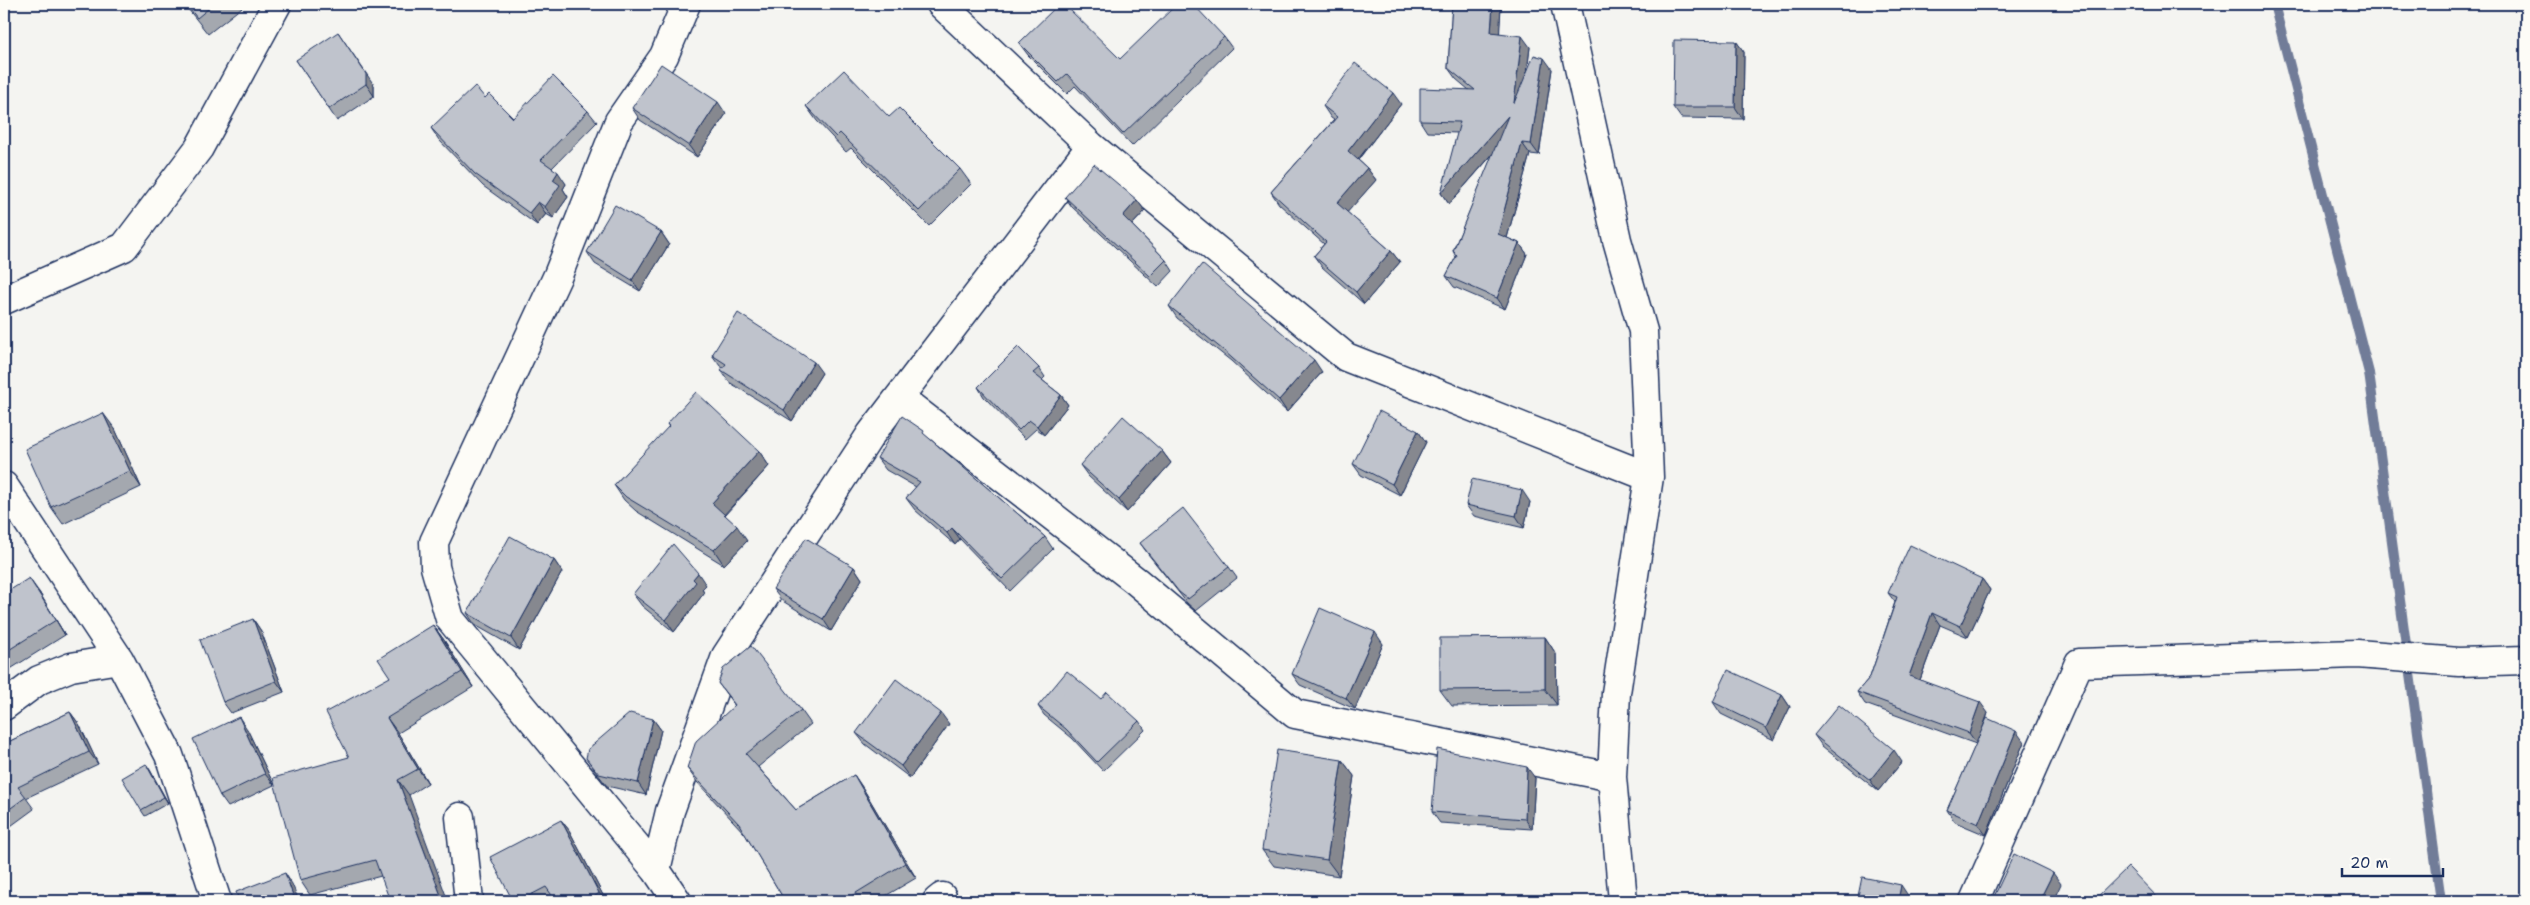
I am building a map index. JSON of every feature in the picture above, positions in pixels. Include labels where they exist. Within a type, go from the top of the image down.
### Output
[{"type":"street","points":[[4,300],[124,247],[199,148],[277,4]]},
{"type":"street","points":[[677,901],[656,870],[450,619],[435,567],[434,542],[558,275],[619,121],[664,56],[686,4]]},
{"type":"street","points":[[941,4],[1091,146],[1346,357],[1649,476]]},
{"type":"street","points":[[1566,4],[1617,240],[1642,331],[1649,476],[1616,693],[1612,778],[1624,901]]},
{"type":"street","points":[[656,870],[670,811],[726,656],[871,434],[1091,146]]},
{"type":"street","points":[[900,398],[1136,581],[1295,714],[1612,778]]},
{"type":"street","points":[[4,486],[120,659],[169,755],[218,901]]},
{"type":"street","points":[[1974,901],[2079,663],[2357,654],[2460,662],[2526,660]]},
{"type":"street","points":[[4,706],[39,680],[71,667],[120,659]]},
{"type":"street","points":[[460,816],[469,901]]},
{"type":"building","points":[[186,4],[214,4],[197,18]]},
{"type":"building","points":[[1059,4],[1064,4],[1120,59],[1177,4],[1193,4],[1224,37],[1123,134],[1067,74],[1058,82],[1019,43]]},
{"type":"building","points":[[1452,4],[1493,4],[1491,32],[1522,36],[1514,103],[1534,55],[1544,58],[1531,144],[1522,143],[1498,234],[1519,243],[1497,298],[1446,276],[1457,255],[1453,251],[1508,116],[1441,193],[1460,122],[1420,121],[1420,88],[1475,90],[1448,68]]},
{"type":"building","points":[[338,32],[366,74],[366,84],[329,109],[296,60]]},
{"type":"building","points":[[1674,40],[1736,41],[1735,107],[1673,107]]},
{"type":"building","points":[[1355,63],[1393,93],[1348,151],[1367,168],[1337,203],[1391,251],[1356,292],[1314,256],[1326,242],[1271,192],[1337,117],[1323,106]]},
{"type":"building","points":[[661,64],[718,102],[689,146],[632,108]]},
{"type":"building","points":[[844,70],[889,117],[899,108],[960,169],[919,211],[840,133],[836,137],[806,106]]},
{"type":"building","points":[[553,76],[588,111],[541,160],[558,172],[553,180],[560,185],[545,207],[538,202],[529,213],[475,174],[431,128],[475,86],[485,98],[489,94],[513,118]]},
{"type":"building","points":[[1094,164],[1137,200],[1123,216],[1166,260],[1150,276],[1065,197]]},
{"type":"building","points":[[615,205],[661,232],[632,280],[587,252]]},
{"type":"building","points":[[1202,264],[1314,360],[1279,400],[1223,350],[1169,306]]},
{"type":"building","points":[[738,313],[814,362],[784,410],[721,370],[726,364],[712,355]]},
{"type":"building","points":[[1018,347],[1039,368],[1033,373],[1061,395],[1037,426],[1029,420],[1019,430],[978,387]]},
{"type":"building","points":[[696,392],[759,451],[712,503],[737,526],[714,550],[626,497],[614,485],[669,426],[667,424]]},
{"type":"building","points":[[1379,411],[1418,431],[1392,484],[1353,464]]},
{"type":"building","points":[[103,413],[130,471],[51,507],[25,449]]},
{"type":"building","points":[[902,416],[924,431],[923,433],[1045,537],[1002,579],[952,528],[947,533],[906,498],[920,482],[877,458]]},
{"type":"building","points":[[1123,416],[1162,451],[1119,500],[1080,465]]},
{"type":"building","points":[[1472,479],[1522,490],[1516,516],[1466,505]]},
{"type":"building","points":[[1183,508],[1229,567],[1188,599],[1179,592],[1140,543]]},
{"type":"building","points":[[510,536],[554,560],[511,638],[467,613]]},
{"type":"building","points":[[806,538],[854,567],[823,619],[773,589]]},
{"type":"building","points":[[673,544],[698,573],[693,579],[696,582],[666,620],[633,594]]},
{"type":"building","points":[[1910,545],[1982,579],[1960,626],[1932,613],[1909,676],[1980,702],[1969,733],[1857,692],[1870,677],[1897,597],[1888,593]]},
{"type":"building","points":[[29,578],[56,620],[4,653],[4,594]]},
{"type":"building","points":[[1320,608],[1375,632],[1346,698],[1292,674]]},
{"type":"building","points":[[253,619],[276,681],[223,702],[200,640]]},
{"type":"building","points":[[433,625],[462,672],[387,718],[418,769],[398,780],[443,901],[390,901],[375,860],[300,880],[273,778],[349,757],[326,712],[390,677],[378,659]]},
{"type":"building","points":[[1545,637],[1545,689],[1440,690],[1440,638]]},
{"type":"building","points":[[751,646],[801,710],[746,754],[796,810],[854,775],[905,863],[843,901],[785,901],[739,824],[687,768],[696,741],[735,705],[718,683],[723,669]]},
{"type":"building","points":[[1728,670],[1782,695],[1766,728],[1713,702]]},
{"type":"building","points":[[1067,671],[1101,699],[1107,692],[1139,721],[1097,762],[1066,729],[1038,706]]},
{"type":"building","points":[[896,679],[941,713],[901,766],[856,733]]},
{"type":"building","points":[[1839,705],[1894,750],[1870,780],[1814,735]]},
{"type":"building","points":[[70,712],[89,752],[18,787],[26,797],[4,813],[4,744]]},
{"type":"building","points":[[630,713],[653,719],[638,783],[599,774],[586,758],[588,749]]},
{"type":"building","points":[[239,717],[265,774],[220,796],[193,739]]},
{"type":"building","points":[[1987,718],[2016,731],[1978,824],[1947,810]]},
{"type":"building","points":[[1437,749],[1527,767],[1525,819],[1432,812]]},
{"type":"building","points":[[1277,750],[1342,760],[1327,860],[1262,850]]},
{"type":"building","points":[[146,764],[164,797],[141,810],[122,778]]},
{"type":"building","points":[[561,820],[599,893],[589,901],[556,901],[546,887],[519,901],[513,901],[490,857]]},
{"type":"building","points":[[2014,854],[2053,873],[2039,901],[1992,901]]},
{"type":"building","points":[[2128,867],[2161,901],[2093,901]]},
{"type":"building","points":[[285,873],[295,901],[239,901],[236,892]]},
{"type":"building","points":[[1862,877],[1901,885],[1898,901],[1857,901]]},
{"type":"waterway","points":[[2274,4],[2369,373],[2441,901]]}]
